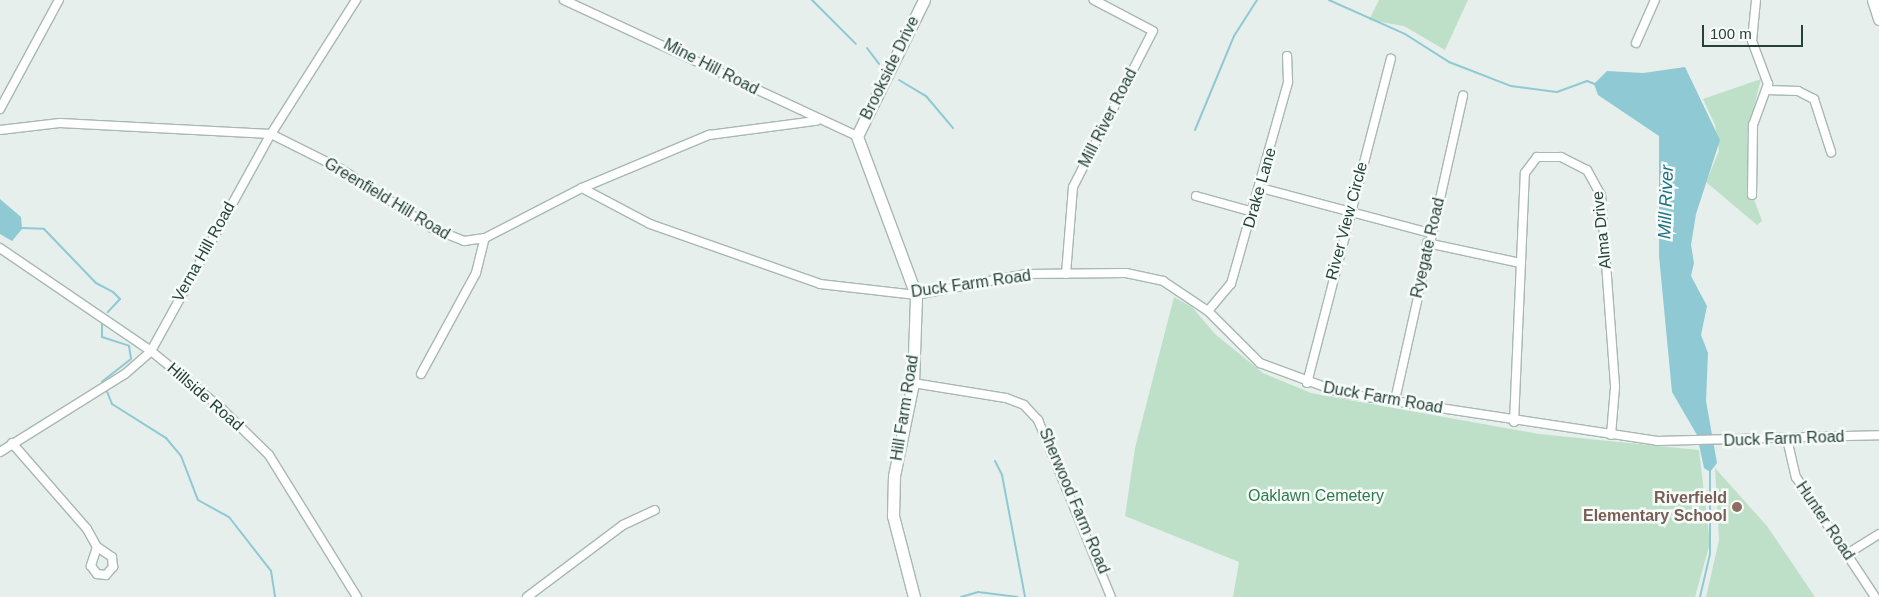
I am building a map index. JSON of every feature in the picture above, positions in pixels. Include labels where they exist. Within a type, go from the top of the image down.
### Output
[{"type":"main road","name":"Brookside Drive","points":[[857,136],[924,0]]},
{"type":"main road","points":[[1876,5],[1879,19]]},
{"type":"main road","name":"Hill Farm Road","points":[[857,136],[916,295],[913,382],[894,476],[893,516],[914,597]]},
{"type":"street","points":[[0,109],[59,0]]},
{"type":"street","name":"Verna Hill Road","points":[[0,452],[12,442],[125,374],[151,351],[270,134],[356,0]]},
{"type":"street","name":"Mine Hill Road","points":[[564,0],[674,48],[816,121],[857,136]]},
{"type":"street","name":"Mill River Road","points":[[1066,274],[1073,187],[1153,31],[1094,0]]},
{"type":"street","points":[[1636,43],[1655,0]]},
{"type":"street","points":[[1752,196],[1753,125],[1767,90],[1752,41],[1756,0]]},
{"type":"street","name":"Drake Lane","points":[[1208,311],[1231,284],[1261,188],[1288,82],[1287,56]]},
{"type":"street","name":"River View Circle","points":[[1307,383],[1348,213],[1391,59]]},
{"type":"street","points":[[1767,90],[1798,91],[1814,99],[1821,110],[1831,152]]},
{"type":"street","name":"Ryegate Road","points":[[1396,400],[1427,243],[1463,96]]},
{"type":"street","name":"Greenfield Hill Road","points":[[0,130],[60,123],[270,134],[341,169],[446,235],[464,241],[485,238],[582,188],[709,135],[816,121]]},
{"type":"street","name":"Alma Drive","points":[[1514,422],[1526,167],[1542,156],[1580,164],[1592,175],[1601,195],[1616,387],[1611,435]]},
{"type":"street","name":"Duck Farm Road","points":[[582,188],[650,224],[820,284],[916,295],[1026,274],[1126,273],[1163,281],[1208,311],[1260,363],[1307,383],[1514,422],[1611,435],[1687,442],[1879,436]]},
{"type":"street","points":[[1261,188],[1348,213],[1430,233]]},
{"type":"street","points":[[1196,196],[1253,212]]},
{"type":"street","points":[[421,374],[476,273],[485,238]]},
{"type":"street","points":[[1427,243],[1520,263]]},
{"type":"street","name":"Hillside Road","points":[[0,248],[151,351],[222,409],[269,455],[357,597]]},
{"type":"street","name":"Sherwood Farm Road","points":[[913,382],[1006,398],[1024,406],[1038,420],[1112,597]]},
{"type":"street","name":"Hunter Road","points":[[1788,439],[1796,477],[1875,597]]},
{"type":"street","points":[[12,442],[74,512],[97,547]]},
{"type":"street","points":[[526,597],[623,525],[655,510]]},
{"type":"street","points":[[1847,554],[1879,534]]},
{"type":"green space","points":[[1379,0],[1468,0],[1445,50],[1404,26],[1369,20]]},
{"type":"green space","points":[[1761,79],[1747,135],[1748,183],[1762,221],[1757,225],[1706,182],[1719,151],[1715,125],[1703,99]]},
{"type":"green space","name":"Oaklawn Cemetery","points":[[1174,297],[1192,307],[1215,334],[1263,373],[1311,393],[1539,434],[1699,450],[1710,543],[1695,597],[1233,597],[1239,562],[1125,516],[1135,448]]},
{"type":"green space","name":"Riverfield Elementary School","points":[[1715,468],[1767,526],[1815,597],[1706,597],[1719,540]]},
{"type":"water","points":[[1685,67],[1720,140],[1696,214],[1691,245],[1694,263],[1691,276],[1707,306],[1701,335],[1708,353],[1706,401],[1717,463],[1710,472],[1704,468],[1697,435],[1672,392],[1659,256],[1659,136],[1598,95],[1594,84],[1607,71],[1643,73]]},
{"type":"water","points":[[0,199],[21,217],[22,229],[12,241],[0,234]]},
{"type":"waterway","points":[[812,0],[856,44]]},
{"type":"waterway","points":[[1195,130],[1234,36],[1257,0]]},
{"type":"waterway","name":"Mill River","points":[[1329,0],[1405,34],[1449,62],[1511,86],[1557,92],[1587,81],[1595,84]]},
{"type":"waterway","points":[[867,48],[879,64]]},
{"type":"waterway","points":[[899,80],[926,96],[953,128]]},
{"type":"waterway","points":[[21,228],[44,229],[96,283],[113,292],[120,299],[108,312]]},
{"type":"waterway","points":[[102,322],[102,337],[129,346],[131,359],[102,382]]},
{"type":"waterway","points":[[106,389],[112,404],[166,438],[181,456],[198,500],[229,517],[271,571],[275,597]]},
{"type":"waterway","points":[[995,461],[1002,475],[1025,597]]},
{"type":"waterway","name":"Mill River","points":[[1700,597],[1710,554],[1710,471]]},
{"type":"waterway","points":[[961,597],[978,592],[1018,597]]},
{"type":"place","name":"Riverfield Elementary School","points":[[1737,507]]}]
